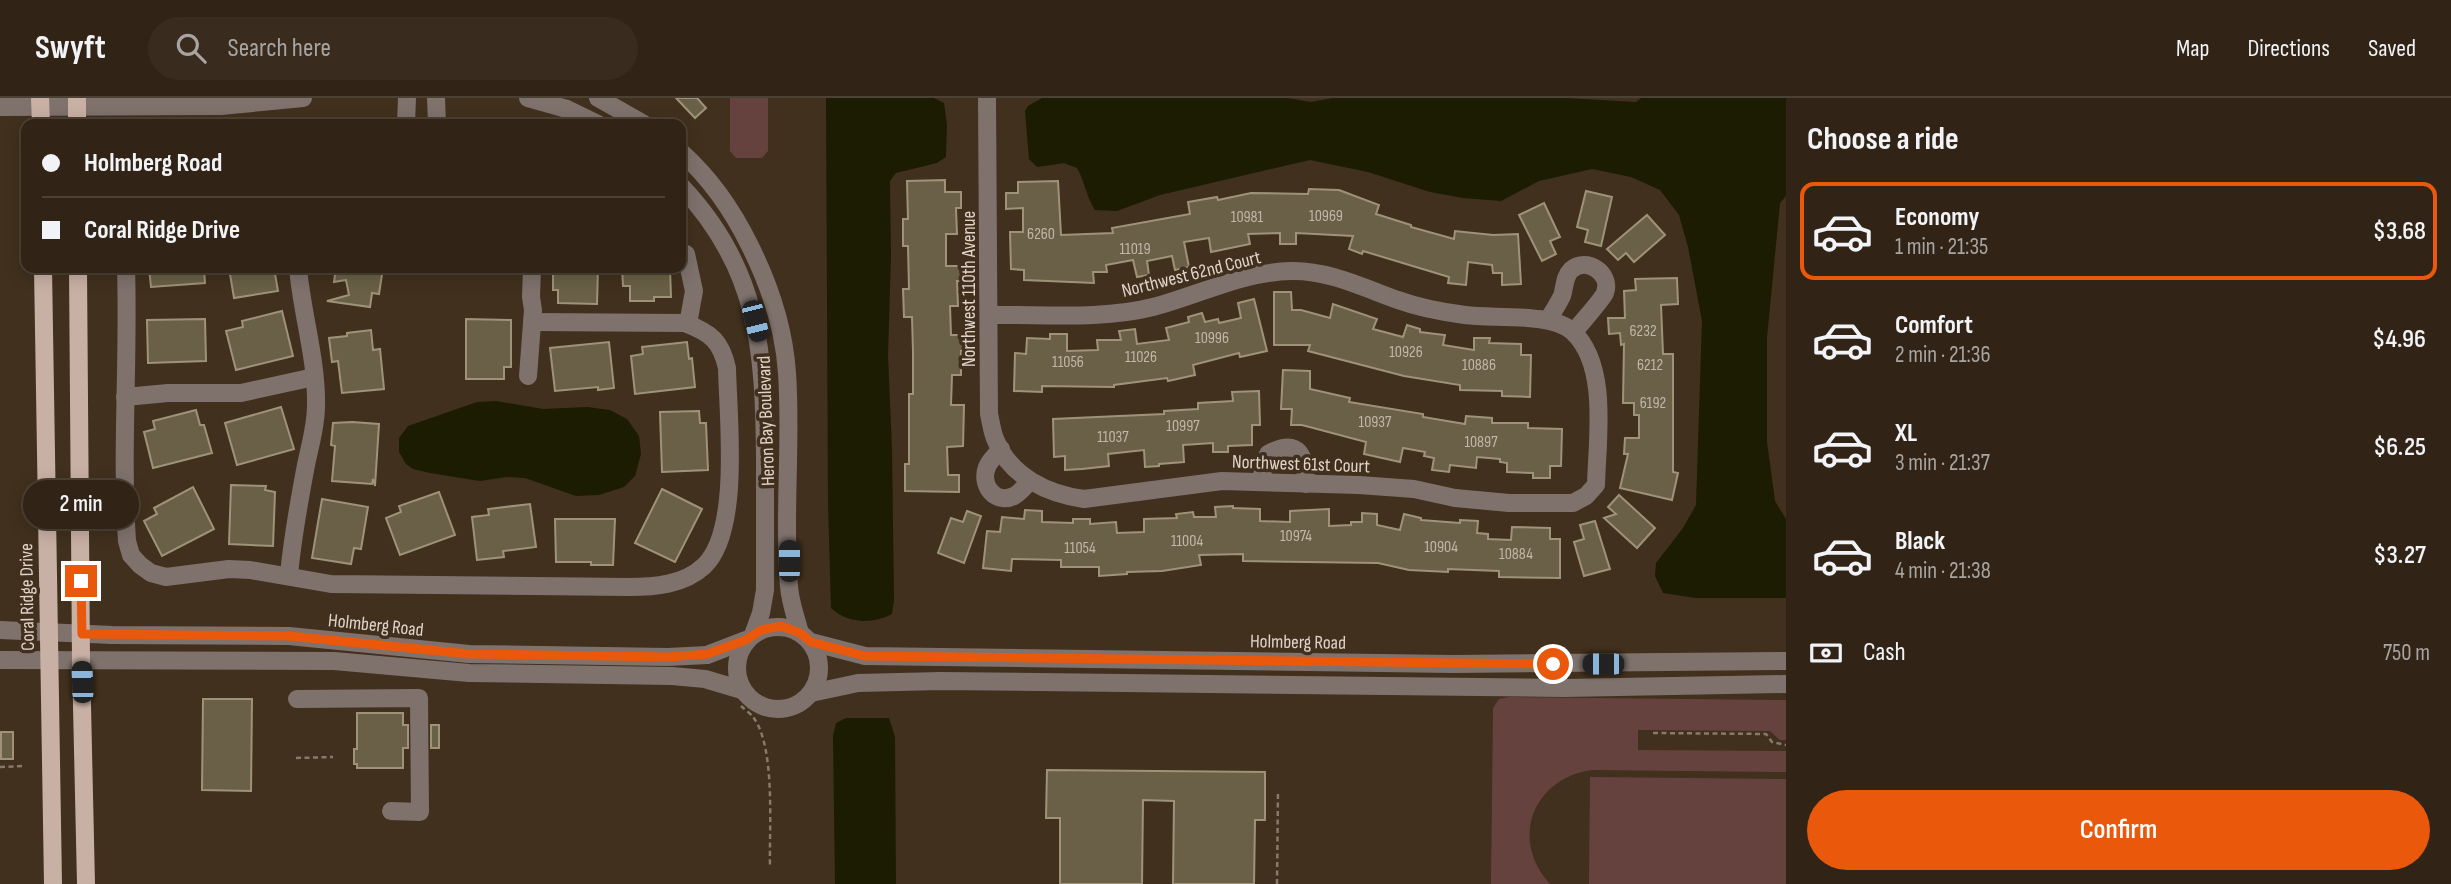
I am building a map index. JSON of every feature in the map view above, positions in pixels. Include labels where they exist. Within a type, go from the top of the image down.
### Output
[{"type":"main road","name":"Coral Ridge Drive","points":[[43,273],[53,884]]},
{"type":"main road","points":[[78,273],[86,884]]},
{"type":"street","points":[[0,107],[40,110],[221,106],[303,98]]},
{"type":"street","points":[[406,119],[407,98]]},
{"type":"street","points":[[436,98],[437,119]]},
{"type":"street","points":[[528,98],[587,119]]},
{"type":"street","points":[[598,98],[635,119]]},
{"type":"street","name":"Northwest 110th Avenue","points":[[987,98],[989,414],[996,441],[1025,476]]},
{"type":"street","name":"Heron Bay Boulevard","points":[[686,157],[714,188],[744,233],[770,290],[779,318],[787,373],[789,587],[805,638]]},
{"type":"street","name":"Heron Bay Boulevard","points":[[686,191],[721,238],[739,275],[758,336],[763,376],[765,590],[761,613],[750,638]]},
{"type":"street","points":[[686,258],[694,291],[688,324]]},
{"type":"street","name":"Northwest 62nd Court","points":[[989,315],[1119,313],[1153,307],[1260,274],[1293,271],[1334,276],[1439,312],[1562,326],[1590,360],[1598,396],[1596,485],[1586,496]]},
{"type":"street","points":[[126,273],[127,541],[131,555],[151,573],[166,577],[250,569],[331,584],[628,587],[654,587],[692,575],[713,557],[723,530],[729,498],[727,368],[723,352],[716,340],[702,329],[688,324],[532,322]]},
{"type":"street","points":[[289,576],[316,408],[298,273]]},
{"type":"street","points":[[528,376],[532,273]]},
{"type":"street","points":[[125,397],[168,393],[241,393],[314,377]]},
{"type":"street","points":[[1261,482],[1268,454],[1280,448],[1289,448],[1301,453],[1306,466],[1306,484]]},
{"type":"street","points":[[1001,449],[992,459],[985,475],[992,494],[1005,499],[1013,496],[1025,476]]},
{"type":"street","name":"Northwest 61st Court","points":[[1025,476],[1044,489],[1061,496],[1084,499],[1222,481],[1414,489],[1455,498],[1509,503],[1573,503],[1586,496]]},
{"type":"street","points":[[771,627],[791,628],[805,638],[817,654],[820,667],[811,693],[802,702],[790,708],[776,709],[763,707],[738,696],[737,659],[750,638],[771,627]]},
{"type":"street","name":"Holmberg Road","points":[[0,630],[82,634],[289,636],[469,654],[668,657],[707,654],[750,638]]},
{"type":"street","name":"Holmberg Road","points":[[805,638],[848,653],[892,656],[1453,664],[1786,661]]},
{"type":"street","name":"Holmberg Road","points":[[0,660],[334,661],[470,673],[672,676],[705,679],[738,696]]},
{"type":"street","points":[[811,693],[858,683],[940,681],[1565,688],[1786,684]]},
{"type":"street","points":[[297,699],[419,698],[420,811],[391,811]]},
{"type":"path","points":[[738,696],[753,717],[763,740],[767,760],[770,867]]},
{"type":"path","points":[[1653,733],[1766,734],[1772,742],[1786,745]]},
{"type":"path","points":[[296,758],[333,757]]},
{"type":"path","points":[[0,767],[24,766]]},
{"type":"path","points":[[1277,884],[1278,791]]},
{"type":"shaded area","points":[[730,98],[768,98],[768,151],[762,158],[736,158],[730,151]]},
{"type":"shaded area","points":[[826,98],[934,98],[944,103],[947,125],[946,157],[937,163],[896,173],[890,181],[888,355],[894,600],[892,614],[869,621],[853,620],[831,608]]},
{"type":"shaded area","points":[[1042,98],[1287,98],[1311,102],[1333,98],[1565,98],[1636,102],[1641,98],[1786,98],[1786,196],[1780,203],[1767,338],[1767,442],[1775,501],[1786,519],[1786,598],[1695,598],[1663,593],[1655,576],[1656,563],[1683,528],[1696,505],[1702,321],[1679,215],[1660,190],[1631,177],[1592,169],[1539,181],[1501,201],[1463,198],[1430,192],[1368,172],[1310,160],[1160,195],[1117,211],[1095,210],[1077,168],[1064,163],[1037,167],[1029,159],[1025,111],[1028,106]]},
{"type":"shaded area","points":[[496,401],[543,409],[587,407],[610,410],[627,419],[639,436],[641,454],[635,476],[624,487],[599,495],[576,496],[525,478],[506,477],[480,481],[430,473],[413,469],[406,464],[399,452],[399,438],[408,426],[477,402]]},
{"type":"shaded area","points":[[1499,699],[1786,700],[1786,740],[1780,740],[1770,731],[1638,730],[1638,750],[1786,751],[1786,772],[1592,770],[1572,775],[1555,785],[1542,798],[1530,831],[1531,849],[1538,867],[1550,884],[1491,884],[1493,708]]},
{"type":"shaded area","points":[[846,718],[889,718],[895,737],[896,884],[835,884],[833,736],[836,723]]},
{"type":"shaded area","points":[[1590,777],[1786,779],[1786,884],[1589,884]]},
{"type":"building","points":[[676,98],[697,98],[706,108],[695,118]]},
{"type":"building","points":[[945,180],[945,192],[961,192],[961,208],[956,208],[957,234],[946,234],[946,266],[960,266],[961,281],[957,281],[958,306],[950,306],[951,335],[962,335],[963,351],[961,375],[952,375],[951,405],[964,405],[963,446],[947,447],[948,475],[959,475],[959,492],[905,491],[905,464],[909,464],[909,394],[913,394],[912,317],[904,317],[903,289],[909,289],[908,246],[903,246],[903,219],[908,219],[907,181]]},
{"type":"building","points":[[1058,181],[1061,235],[1113,233],[1112,228],[1190,214],[1188,202],[1217,197],[1218,200],[1251,193],[1308,194],[1309,189],[1339,190],[1379,205],[1376,214],[1454,239],[1455,231],[1493,235],[1518,234],[1521,284],[1502,285],[1502,273],[1493,273],[1492,265],[1468,262],[1466,285],[1448,283],[1449,277],[1349,249],[1353,236],[1296,233],[1296,244],[1280,244],[1280,233],[1248,234],[1250,244],[1211,252],[1209,238],[1184,242],[1189,267],[1175,270],[1172,256],[1147,261],[1149,275],[1137,277],[1133,260],[1106,265],[1107,272],[1093,272],[1094,283],[1024,280],[1024,270],[1011,269],[1010,232],[1023,232],[1023,208],[1006,209],[1006,193],[1018,193],[1018,182]]},
{"type":"building","points":[[1586,191],[1612,197],[1601,246],[1585,242],[1588,230],[1577,227]]},
{"type":"building","points":[[1544,203],[1560,237],[1550,241],[1556,254],[1542,261],[1519,215]]},
{"type":"building","points":[[1647,215],[1665,235],[1634,262],[1626,253],[1618,260],[1607,249]]},
{"type":"building","points":[[150,273],[204,273],[205,283],[151,287]]},
{"type":"building","points":[[230,273],[275,273],[278,291],[234,298]]},
{"type":"building","points":[[335,273],[382,273],[379,294],[372,293],[370,307],[327,301],[349,295],[346,280],[334,282]]},
{"type":"building","points":[[553,273],[598,273],[597,304],[558,303],[558,290],[553,290]]},
{"type":"building","points":[[622,273],[670,273],[671,297],[654,297],[654,301],[630,301],[630,286],[623,286]]},
{"type":"building","points":[[1677,278],[1678,304],[1661,305],[1663,354],[1673,354],[1673,472],[1678,473],[1672,500],[1620,488],[1628,454],[1624,454],[1625,438],[1639,438],[1639,415],[1634,415],[1634,403],[1623,403],[1624,344],[1621,345],[1620,333],[1609,334],[1608,318],[1625,318],[1624,291],[1636,290],[1635,279]]},
{"type":"building","points":[[1274,292],[1291,292],[1292,310],[1330,318],[1333,304],[1377,319],[1373,329],[1403,337],[1407,325],[1420,329],[1420,332],[1445,335],[1443,345],[1474,350],[1474,338],[1490,338],[1489,343],[1521,344],[1521,355],[1531,355],[1530,397],[1502,396],[1502,391],[1460,390],[1460,385],[1404,376],[1308,351],[1310,345],[1274,345]]},
{"type":"building","points":[[1254,299],[1267,351],[1240,357],[1239,353],[1193,365],[1195,375],[1168,381],[1167,378],[1114,387],[1042,386],[1042,392],[1014,391],[1015,353],[1026,354],[1027,338],[1050,339],[1050,334],[1067,334],[1067,351],[1098,350],[1097,340],[1121,340],[1119,331],[1135,329],[1137,344],[1169,340],[1166,328],[1189,322],[1188,317],[1202,313],[1205,322],[1218,319],[1219,323],[1241,318],[1238,303]]},
{"type":"building","points":[[282,311],[293,356],[236,370],[226,331],[243,327],[242,321]]},
{"type":"building","points":[[205,319],[206,361],[148,363],[147,320]]},
{"type":"building","points":[[466,319],[511,320],[511,367],[504,367],[504,379],[466,379]]},
{"type":"building","points":[[371,330],[373,350],[380,349],[384,389],[342,393],[338,361],[332,362],[329,338]]},
{"type":"building","points":[[609,342],[614,388],[555,391],[550,348]]},
{"type":"building","points":[[687,342],[689,359],[692,358],[695,387],[635,394],[631,356],[643,354],[642,347]]},
{"type":"building","points":[[1283,370],[1310,371],[1310,389],[1350,398],[1349,402],[1465,424],[1466,416],[1492,418],[1492,423],[1528,423],[1528,428],[1562,429],[1561,466],[1550,466],[1550,478],[1533,478],[1533,473],[1507,472],[1507,463],[1500,462],[1500,459],[1477,457],[1476,468],[1450,465],[1449,472],[1432,470],[1434,458],[1424,456],[1425,452],[1403,448],[1400,462],[1364,454],[1366,442],[1302,425],[1291,425],[1292,409],[1281,409]]},
{"type":"building","points":[[1259,391],[1260,425],[1252,425],[1252,445],[1228,446],[1228,452],[1213,452],[1213,443],[1183,445],[1184,462],[1145,467],[1144,450],[1108,454],[1109,466],[1082,469],[1065,470],[1065,456],[1054,457],[1053,419],[1164,414],[1164,411],[1198,409],[1198,403],[1233,401],[1232,392]]},
{"type":"building","points":[[281,407],[294,449],[237,465],[225,423]]},
{"type":"building","points":[[196,410],[200,425],[204,425],[212,453],[153,468],[144,432],[155,429],[153,421]]},
{"type":"building","points":[[699,411],[700,423],[706,423],[708,470],[662,472],[660,412]]},
{"type":"building","points":[[333,423],[379,424],[375,486],[373,479],[372,484],[332,481],[335,446],[331,445]]},
{"type":"building","points":[[231,485],[266,486],[265,490],[275,492],[273,546],[229,544]]},
{"type":"building","points":[[193,487],[214,529],[162,556],[144,521],[157,514],[154,508]]},
{"type":"building","points":[[662,489],[702,509],[675,562],[635,543]]},
{"type":"building","points":[[439,492],[455,535],[400,555],[386,518],[401,512],[399,506]]},
{"type":"building","points":[[1619,495],[1655,528],[1637,548],[1604,518],[1616,514],[1608,507]]},
{"type":"building","points":[[322,499],[368,507],[361,549],[354,548],[351,564],[312,558]]},
{"type":"building","points":[[530,504],[536,547],[503,551],[504,557],[477,560],[472,517],[489,515],[488,509]]},
{"type":"building","points":[[1215,507],[1260,509],[1260,521],[1290,522],[1290,511],[1329,509],[1329,526],[1362,522],[1362,513],[1377,514],[1377,525],[1400,530],[1404,514],[1421,520],[1460,523],[1460,520],[1478,521],[1477,533],[1488,534],[1488,539],[1511,540],[1512,527],[1550,528],[1550,539],[1560,539],[1560,578],[1499,577],[1499,571],[1409,570],[1378,563],[1243,561],[1243,554],[1199,555],[1201,565],[1099,576],[1099,567],[1061,567],[1061,560],[1012,559],[1011,571],[983,568],[987,531],[1000,532],[1002,517],[1024,519],[1025,510],[1042,511],[1042,522],[1073,523],[1073,519],[1090,519],[1090,524],[1116,522],[1117,533],[1144,532],[1144,519],[1177,518],[1176,514],[1193,512],[1194,517],[1216,517]]},
{"type":"building","points":[[967,511],[981,516],[964,563],[938,553],[951,518],[963,522]]},
{"type":"building","points":[[555,519],[615,519],[613,565],[556,562]]},
{"type":"building","points":[[1595,521],[1610,569],[1584,576],[1574,542],[1584,539],[1580,525]]},
{"type":"building","points":[[203,699],[252,699],[251,791],[202,790]]},
{"type":"building","points":[[357,713],[403,713],[403,725],[408,725],[408,748],[403,748],[403,768],[357,768],[357,764],[354,764],[354,749],[357,749]]},
{"type":"building","points":[[431,725],[439,725],[439,748],[431,748]]},
{"type":"building","points":[[1,732],[13,732],[13,759],[1,759]]},
{"type":"building","points":[[1047,770],[1265,772],[1265,820],[1255,820],[1254,884],[1173,884],[1174,801],[1143,800],[1142,884],[1060,884],[1060,818],[1046,818]]},
{"type":"route","points":[[81,581],[82,634],[289,636],[469,654],[668,657],[707,654],[746,640],[761,630],[781,626],[791,628],[811,642],[865,656],[1553,664]]}]
